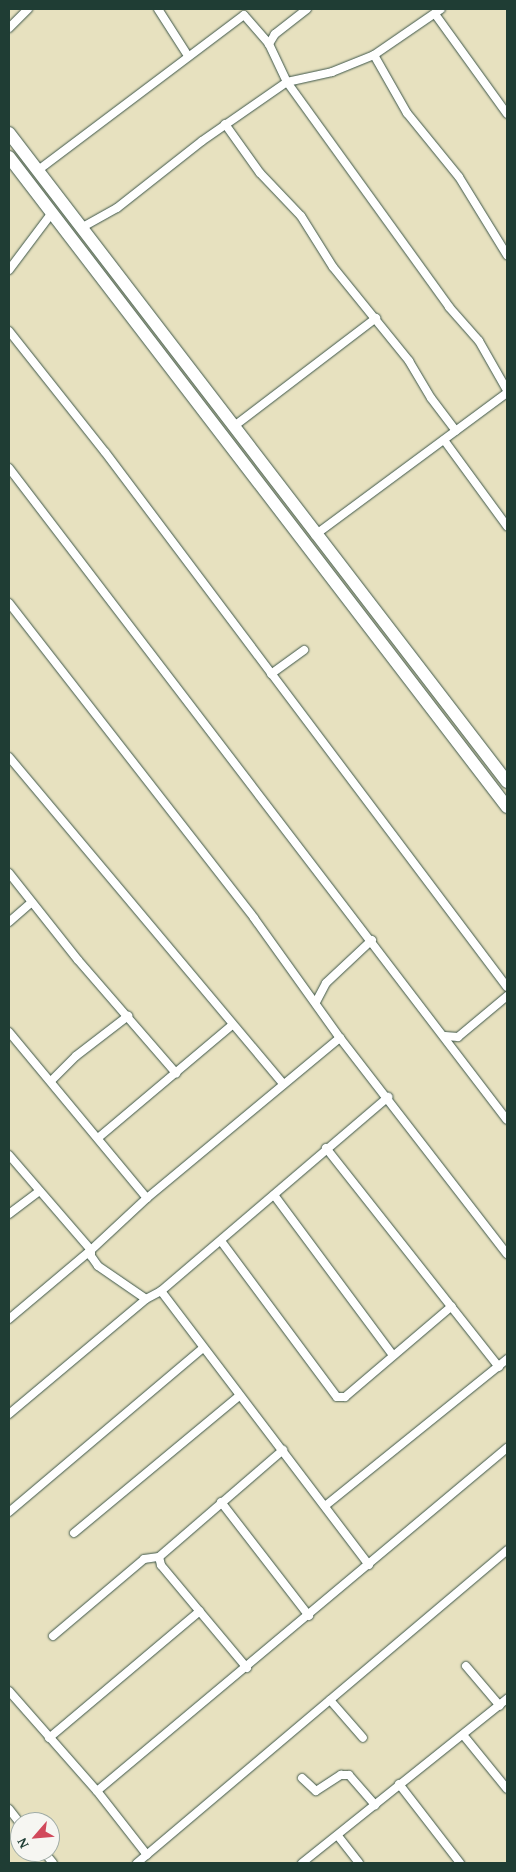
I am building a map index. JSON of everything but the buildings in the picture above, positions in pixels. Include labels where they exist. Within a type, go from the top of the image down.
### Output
[{"type":"main road","points":[[9,132],[37,172],[315,535],[507,782]]},
{"type":"main road","points":[[26,155],[12,161],[507,807]]},
{"type":"main road","points":[[451,735],[463,726]]},
{"type":"street","points":[[9,28],[28,9]]},
{"type":"street","points":[[158,9],[188,56]]},
{"type":"street","points":[[269,44],[274,34],[307,9]]},
{"type":"street","points":[[81,228],[134,196],[225,124],[287,82],[332,72],[374,54],[438,11],[507,114]]},
{"type":"street","points":[[37,172],[145,92],[243,12],[269,44],[287,82],[449,307],[479,342],[507,392],[315,535]]},
{"type":"street","points":[[374,54],[408,113],[460,177],[504,243],[507,255]]},
{"type":"street","points":[[225,124],[265,179],[296,209],[333,267],[376,318],[456,431]]},
{"type":"street","points":[[9,270],[51,214]]},
{"type":"street","points":[[233,427],[376,318]]},
{"type":"street","points":[[9,331],[105,452],[507,987]]},
{"type":"street","points":[[444,440],[506,523]]},
{"type":"street","points":[[9,468],[449,1039],[507,1120]]},
{"type":"street","points":[[9,602],[316,1002],[340,1038],[388,1097],[507,1254]]},
{"type":"street","points":[[271,674],[304,650]]},
{"type":"street","points":[[9,757],[283,1084]]},
{"type":"street","points":[[9,873],[176,1073]]},
{"type":"street","points":[[9,922],[32,902]]},
{"type":"street","points":[[316,1002],[326,983],[372,940]]},
{"type":"street","points":[[449,1039],[483,1018],[507,996]]},
{"type":"street","points":[[51,1081],[76,1056],[128,1016]]},
{"type":"street","points":[[98,1138],[232,1025]]},
{"type":"street","points":[[9,1032],[147,1198]]},
{"type":"street","points":[[9,1319],[91,1250],[147,1198],[340,1038]]},
{"type":"street","points":[[9,1414],[146,1299],[161,1291],[221,1241],[326,1148],[388,1097]]},
{"type":"street","points":[[326,1148],[499,1367]]},
{"type":"street","points":[[9,1155],[38,1191],[91,1250]]},
{"type":"street","points":[[9,1214],[38,1191]]},
{"type":"street","points":[[274,1195],[392,1355]]},
{"type":"street","points":[[221,1241],[337,1397],[346,1397],[392,1355],[452,1306]]},
{"type":"street","points":[[91,1250],[90,1256],[106,1275],[146,1299]]},
{"type":"street","points":[[161,1291],[369,1565]]},
{"type":"street","points":[[9,1512],[203,1348]]},
{"type":"street","points":[[325,1506],[507,1359]]},
{"type":"street","points":[[74,1533],[239,1396]]},
{"type":"street","points":[[97,1791],[247,1668],[507,1448]]},
{"type":"street","points":[[53,1636],[144,1560],[159,1557],[282,1450]]},
{"type":"street","points":[[221,1502],[309,1616]]},
{"type":"street","points":[[137,1863],[507,1550]]},
{"type":"street","points":[[159,1557],[161,1564],[247,1668]]},
{"type":"street","points":[[49,1738],[200,1611]]},
{"type":"street","points":[[466,1666],[500,1706]]},
{"type":"street","points":[[9,1692],[97,1791],[147,1855]]},
{"type":"street","points":[[302,1863],[338,1836],[399,1784],[464,1736],[507,1699]]},
{"type":"street","points":[[330,1700],[363,1738]]},
{"type":"street","points":[[464,1736],[507,1789]]},
{"type":"street","points":[[302,1778],[316,1791],[341,1775],[349,1775],[375,1805]]},
{"type":"street","points":[[399,1784],[460,1863]]},
{"type":"street","points":[[338,1836],[360,1863]]}]
